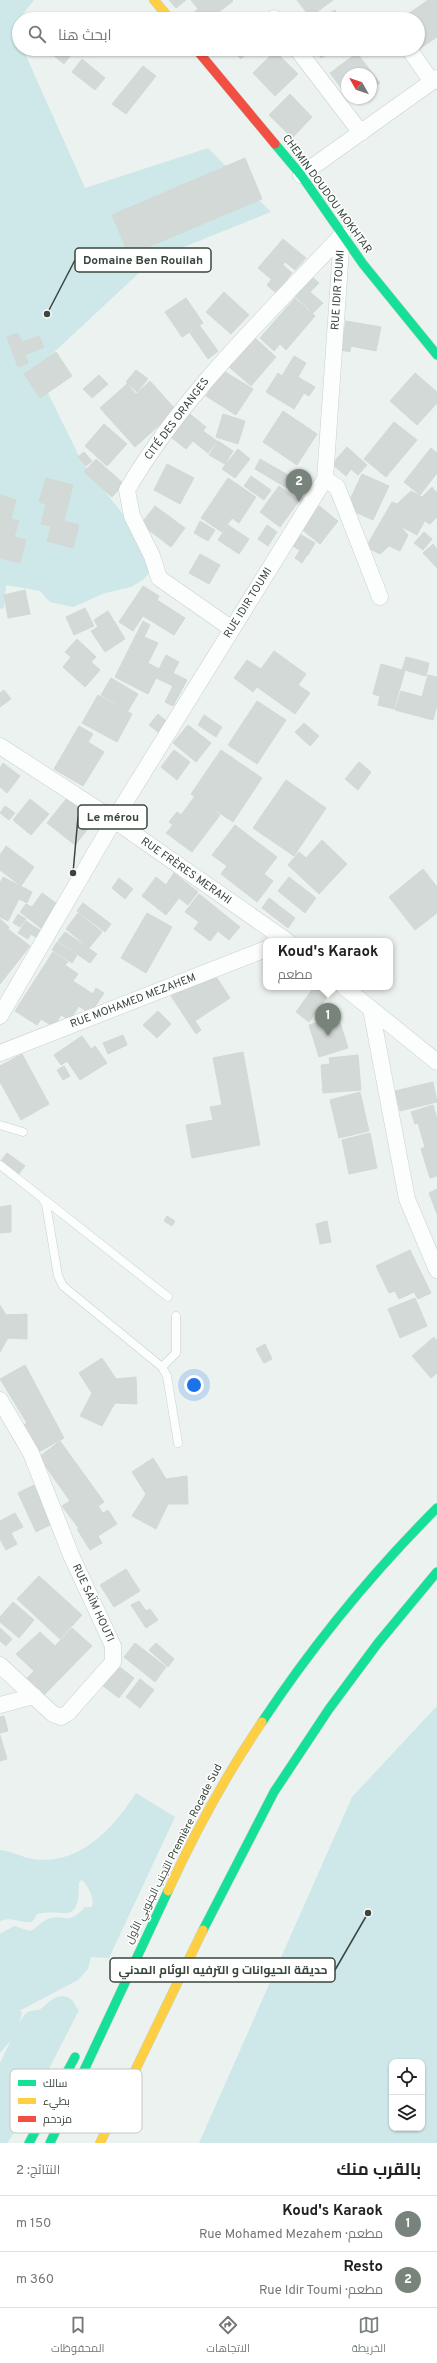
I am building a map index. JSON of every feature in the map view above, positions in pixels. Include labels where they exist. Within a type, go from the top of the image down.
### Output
[{"type":"main road","points":[[154,0],[164,12]]},
{"type":"main road","name":"CHEMIN DOUDOU MOKHTAR","points":[[202,56],[301,175],[342,235],[437,355]]},
{"type":"main road","name":"التجنب الجنوبي الأول Première Rocade Sud","points":[[84,2069],[151,1925],[223,1780],[259,1724],[330,1628],[381,1565],[437,1508]]},
{"type":"main road","points":[[136,2069],[208,1919],[274,1792],[329,1709],[378,1642],[437,1572]]},
{"type":"main road","points":[[100,2014],[151,1925]]},
{"type":"main road","points":[[69,2069],[81,2046]]},
{"type":"main road","points":[[29,2143],[34,2133]]},
{"type":"main road","name":"التجنب الجنوبي الأول Première Rocade Sud","points":[[50,2143],[55,2133]]},
{"type":"main road","points":[[100,2143],[105,2133]]},
{"type":"street","points":[[302,56],[361,133]]},
{"type":"street","points":[[301,175],[434,80],[415,56]]},
{"type":"street","name":"RUE IDIR TOUMI","points":[[114,820],[325,479],[342,235]]},
{"type":"street","name":"CITÉ DES ORANGES","points":[[232,629],[159,578],[152,556],[132,516],[127,490],[149,452],[206,380],[342,235]]},
{"type":"street","points":[[325,479],[337,487],[380,597]]},
{"type":"street","points":[[0,746],[114,820],[0,1016]]},
{"type":"street","name":"RUE FRÈRES MERAHI","points":[[114,820],[282,938]]},
{"type":"street","name":"RUE MOHAMED MEZAHEM","points":[[0,1053],[263,950]]},
{"type":"street","points":[[348,990],[437,1062]]},
{"type":"street","points":[[371,1009],[407,1199],[437,1270]]},
{"type":"street","name":"RUE SAÏM HOUTI","points":[[0,1400],[32,1453],[71,1555],[113,1646],[113,1662],[65,1716],[57,1716],[0,1665]]},
{"type":"street","points":[[0,1705],[34,1696]]},
{"type":"lane","points":[[0,1125],[23,1132]]},
{"type":"lane","points":[[0,1165],[168,1297]]},
{"type":"lane","points":[[41,1197],[46,1204],[58,1276],[63,1286],[162,1367],[168,1376],[178,1444]]},
{"type":"lane","points":[[162,1367],[176,1353],[176,1316]]},
{"type":"shaded area","points":[[0,0],[34,0],[25,12],[12,12],[12,56],[26,56],[85,188],[208,148],[271,212],[154,259],[36,369],[82,462],[122,513],[140,539],[150,572],[143,580],[131,587],[105,593],[73,607],[50,602],[40,591],[6,585],[4,608],[0,609]]},
{"type":"shaded area","points":[[437,1706],[437,2143],[199,2143],[352,1797]]},
{"type":"shaded area","points":[[136,1793],[175,1817],[109,1958],[91,1957],[88,1969],[78,1980],[19,2011],[22,2012],[19,2023],[27,2013],[39,2010],[58,1996],[67,1997],[72,2000],[79,2010],[49,2069],[10,2069],[10,2133],[14,2133],[7,2143],[0,2143],[0,2063],[11,2040],[0,2053],[0,1934],[14,1926],[30,1931],[48,1919],[58,1917],[70,1918],[79,1913],[85,1907],[92,1907],[93,1900],[87,1885],[82,1880],[79,1882],[76,1905],[73,1910],[68,1913],[37,1914],[32,1922],[12,1919],[0,1921],[0,1850],[33,1859],[50,1860],[65,1857],[94,1842],[117,1819]]},
{"type":"building","points":[[169,0],[186,0],[176,8]]},
{"type":"building","points":[[191,0],[233,1],[219,12],[194,12],[198,9]]},
{"type":"building","points":[[297,0],[333,0],[317,12],[306,12]]},
{"type":"building","points":[[428,0],[437,0],[437,37],[425,45],[425,12],[411,12]]},
{"type":"building","points":[[54,56],[70,56],[64,64]]},
{"type":"building","points":[[270,56],[280,56],[298,74],[275,96],[253,73]]},
{"type":"building","points":[[353,56],[359,56],[368,68],[341,68],[341,88],[330,73]]},
{"type":"building","points":[[82,59],[105,78],[95,90],[72,72]]},
{"type":"building","points":[[143,66],[156,76],[126,114],[112,104]]},
{"type":"building","points":[[290,94],[312,117],[292,138],[269,115]]},
{"type":"building","points":[[245,158],[262,199],[129,255],[112,215]]},
{"type":"building","points":[[283,239],[306,258],[295,270],[285,262],[271,279],[258,268]]},
{"type":"building","points":[[283,265],[292,273],[276,293],[267,285]]},
{"type":"building","points":[[311,276],[319,283],[310,292],[323,303],[313,313],[294,295]]},
{"type":"building","points":[[224,292],[249,315],[231,334],[206,312]]},
{"type":"building","points":[[186,298],[203,323],[182,337],[165,312]]},
{"type":"building","points":[[295,298],[315,316],[286,350],[280,344],[274,351],[260,338]]},
{"type":"building","points":[[346,321],[381,327],[376,351],[351,346],[350,352],[341,350]]},
{"type":"building","points":[[200,326],[218,351],[208,359],[190,333]]},
{"type":"building","points":[[18,333],[22,342],[39,336],[44,347],[25,355],[28,363],[18,367],[7,337]]},
{"type":"building","points":[[254,337],[276,357],[251,386],[228,366]]},
{"type":"building","points":[[56,352],[72,376],[40,398],[24,374]]},
{"type":"building","points":[[294,356],[306,363],[298,377],[315,387],[309,396],[304,393],[294,409],[266,392],[278,373],[282,376]]},
{"type":"building","points":[[136,370],[148,379],[137,392],[126,382]]},
{"type":"building","points":[[222,370],[253,389],[236,415],[206,396]]},
{"type":"building","points":[[415,373],[437,392],[437,403],[417,425],[390,401]]},
{"type":"building","points":[[99,375],[108,384],[92,398],[83,389]]},
{"type":"building","points":[[150,381],[176,410],[135,447],[100,408],[127,384],[136,394]]},
{"type":"building","points":[[185,410],[206,427],[203,431],[217,441],[208,453],[193,441],[186,449],[167,434]]},
{"type":"building","points":[[283,411],[317,434],[297,465],[263,442]]},
{"type":"building","points":[[223,414],[245,421],[238,444],[216,437]]},
{"type":"building","points":[[394,422],[417,440],[386,477],[364,459]]},
{"type":"building","points":[[104,424],[127,444],[107,466],[85,446]]},
{"type":"building","points":[[218,441],[233,451],[225,464],[209,455]]},
{"type":"building","points":[[347,447],[367,465],[358,475],[351,469],[346,476],[332,464]]},
{"type":"building","points":[[431,448],[437,453],[437,473],[420,495],[404,482]]},
{"type":"building","points":[[238,449],[250,459],[235,478],[222,469]]},
{"type":"building","points":[[84,452],[92,461],[86,466],[78,457]]},
{"type":"building","points":[[96,459],[124,484],[112,497],[84,472]]},
{"type":"building","points":[[260,459],[293,478],[287,488],[255,469]]},
{"type":"building","points":[[167,464],[194,478],[180,504],[154,490]]},
{"type":"building","points":[[362,474],[389,486],[373,520],[346,508]]},
{"type":"building","points":[[251,476],[271,490],[264,500],[244,486]]},
{"type":"building","points":[[46,478],[73,485],[64,521],[79,525],[73,548],[47,541],[51,526],[41,524],[46,504],[39,502]]},
{"type":"building","points":[[228,478],[256,497],[239,523],[232,518],[222,532],[201,518]]},
{"type":"building","points":[[279,486],[299,501],[280,527],[260,512]]},
{"type":"building","points":[[432,487],[437,493],[437,517],[430,524],[421,519],[424,522],[417,535],[400,526],[408,535],[400,551],[389,546],[380,554],[366,547],[392,502],[397,504],[411,491],[422,497]]},
{"type":"building","points":[[0,495],[16,500],[11,519],[19,521],[14,537],[26,540],[20,563],[0,558]]},
{"type":"building","points":[[318,505],[338,521],[320,544],[300,528]]},
{"type":"building","points":[[155,506],[185,528],[171,547],[141,524]]},
{"type":"building","points":[[200,521],[215,530],[208,541],[194,533]]},
{"type":"building","points":[[228,525],[249,539],[239,554],[218,540]]},
{"type":"building","points":[[267,525],[277,532],[268,546],[258,539]]},
{"type":"building","points":[[424,532],[432,539],[423,550],[414,543]]},
{"type":"building","points":[[298,533],[315,543],[308,555],[291,545]]},
{"type":"building","points":[[433,544],[437,549],[437,568],[423,553]]},
{"type":"building","points":[[300,550],[307,555],[302,563],[295,558]]},
{"type":"building","points":[[200,554],[220,565],[209,584],[189,573]]},
{"type":"building","points":[[143,586],[159,596],[157,600],[185,618],[174,635],[143,616],[133,631],[119,622]]},
{"type":"building","points":[[25,590],[30,614],[8,618],[4,595]]},
{"type":"building","points":[[85,608],[94,626],[74,635],[66,617]]},
{"type":"building","points":[[108,611],[125,639],[105,652],[91,631],[98,627],[94,620]]},
{"type":"building","points":[[143,621],[150,625],[144,637],[158,643],[148,663],[159,669],[166,655],[179,662],[173,673],[187,680],[173,706],[165,702],[173,686],[156,678],[148,694],[115,677]]},
{"type":"building","points":[[77,639],[96,657],[91,662],[100,670],[85,687],[63,667],[71,657],[65,652]]},
{"type":"building","points":[[274,651],[306,674],[298,685],[310,693],[295,714],[257,687],[253,692],[234,678],[247,660],[261,669]]},
{"type":"building","points":[[406,657],[429,663],[426,676],[405,670],[394,709],[378,705],[380,696],[373,694],[381,664],[402,670]]},
{"type":"building","points":[[428,675],[437,677],[437,705],[433,720],[395,710],[401,691],[422,697]]},
{"type":"building","points":[[111,678],[138,694],[128,711],[101,695]]},
{"type":"building","points":[[4,690],[11,699],[0,707],[0,693]]},
{"type":"building","points":[[98,695],[132,714],[117,742],[82,723]]},
{"type":"building","points":[[257,701],[286,720],[257,764],[228,745]]},
{"type":"building","points":[[158,714],[166,721],[158,732],[149,725]]},
{"type":"building","points":[[204,715],[222,727],[216,737],[198,725]]},
{"type":"building","points":[[304,723],[319,736],[310,746],[295,732]]},
{"type":"building","points":[[188,725],[211,743],[196,762],[173,743]]},
{"type":"building","points":[[79,726],[93,734],[88,742],[104,752],[83,786],[54,769]]},
{"type":"building","points":[[174,750],[190,762],[177,780],[161,767]]},
{"type":"building","points":[[221,750],[262,778],[233,822],[191,794]]},
{"type":"building","points":[[359,762],[371,772],[358,790],[345,779]]},
{"type":"building","points":[[3,763],[20,776],[7,793],[0,787],[0,768]]},
{"type":"building","points":[[286,780],[326,808],[294,856],[253,828]]},
{"type":"building","points":[[195,796],[220,815],[192,852],[166,833],[173,825],[169,822],[177,812],[181,815]]},
{"type":"building","points":[[67,798],[95,820],[75,845],[47,823]]},
{"type":"building","points":[[30,799],[49,814],[31,835],[13,820]]},
{"type":"building","points":[[5,806],[15,813],[9,820],[0,813]]},
{"type":"building","points":[[235,825],[277,857],[264,874],[273,881],[257,902],[221,874],[227,866],[212,855]]},
{"type":"building","points":[[322,840],[347,864],[319,894],[288,865],[299,852],[306,858]]},
{"type":"building","points":[[6,846],[34,867],[21,886],[0,870],[0,855]]},
{"type":"building","points":[[423,869],[437,887],[437,913],[415,930],[389,897]]},
{"type":"building","points":[[174,873],[198,892],[188,905],[179,898],[166,915],[142,896],[156,877],[166,885]]},
{"type":"building","points":[[3,877],[32,892],[27,903],[19,899],[8,921],[0,917],[0,883]]},
{"type":"building","points":[[289,877],[316,898],[305,913],[278,891]]},
{"type":"building","points":[[119,878],[133,889],[125,899],[112,888]]},
{"type":"building","points":[[42,893],[60,906],[42,929],[20,912],[26,904],[32,907]]},
{"type":"building","points":[[199,894],[240,927],[229,940],[218,931],[210,941],[194,929],[199,922],[185,912]]},
{"type":"building","points":[[269,898],[295,918],[288,928],[262,908]]},
{"type":"building","points":[[83,903],[111,924],[105,932],[77,911]]},
{"type":"building","points":[[78,913],[102,932],[89,948],[66,929]]},
{"type":"building","points":[[147,913],[172,927],[146,973],[121,958]]},
{"type":"building","points":[[18,914],[26,919],[20,927],[13,923]]},
{"type":"building","points":[[0,919],[9,927],[2,937],[0,935]]},
{"type":"building","points":[[26,921],[41,931],[37,938],[31,934],[28,939],[18,933]]},
{"type":"building","points":[[8,929],[30,946],[0,984],[0,937]]},
{"type":"building","points":[[65,932],[97,954],[90,963],[58,941]]},
{"type":"building","points":[[57,942],[77,955],[72,963],[52,950]]},
{"type":"building","points":[[53,952],[68,962],[65,965],[78,974],[73,981],[93,994],[96,988],[104,993],[90,1014],[79,1006],[70,1020],[61,1015],[54,1027],[41,1019],[37,1025],[15,1011]]},
{"type":"building","points":[[211,969],[230,998],[195,1021],[201,1030],[196,1034],[171,996]]},
{"type":"building","points":[[312,990],[319,990],[328,996],[309,1022],[296,1012]]},
{"type":"building","points":[[158,1011],[171,1024],[157,1038],[143,1025]]},
{"type":"building","points":[[338,1016],[348,1048],[319,1057],[309,1025]]},
{"type":"building","points":[[123,1035],[127,1045],[108,1054],[103,1043]]},
{"type":"building","points":[[82,1036],[91,1049],[95,1046],[107,1063],[80,1080],[67,1061],[61,1065],[54,1055]]},
{"type":"building","points":[[243,1052],[260,1145],[192,1158],[186,1125],[213,1120],[210,1107],[222,1105],[213,1058]]},
{"type":"building","points":[[22,1054],[49,1104],[21,1120],[0,1082],[0,1066]]},
{"type":"building","points":[[358,1055],[361,1090],[323,1093],[321,1065],[330,1064],[329,1058]]},
{"type":"building","points":[[64,1066],[70,1076],[63,1080],[57,1070]]},
{"type":"building","points":[[433,1082],[437,1102],[400,1111],[395,1091]]},
{"type":"building","points":[[360,1092],[369,1131],[339,1138],[330,1100]]},
{"type":"building","points":[[433,1105],[437,1119],[437,1176],[430,1178],[421,1149],[425,1147],[418,1123],[415,1124],[411,1112]]},
{"type":"building","points":[[370,1133],[377,1168],[349,1174],[342,1140]]},
{"type":"building","points":[[7,1153],[25,1166],[17,1176],[0,1162]]},
{"type":"building","points":[[437,1189],[437,1214],[429,1193]]},
{"type":"building","points":[[11,1205],[11,1232],[0,1233],[0,1207]]},
{"type":"building","points":[[167,1216],[175,1221],[172,1226],[164,1221]]},
{"type":"building","points":[[327,1221],[331,1242],[320,1244],[316,1224]]},
{"type":"building","points":[[410,1250],[431,1293],[418,1299],[414,1292],[399,1299],[395,1291],[389,1293],[376,1266]]},
{"type":"building","points":[[415,1298],[427,1326],[400,1338],[388,1309]]},
{"type":"building","points":[[0,1305],[6,1315],[27,1314],[27,1339],[8,1338],[0,1352]]},
{"type":"building","points":[[434,1337],[437,1341],[437,1373],[431,1378],[412,1356]]},
{"type":"building","points":[[265,1344],[272,1359],[264,1363],[256,1349]]},
{"type":"building","points":[[102,1358],[116,1379],[136,1377],[137,1404],[115,1403],[102,1426],[80,1416],[92,1393],[79,1373]]},
{"type":"building","points":[[25,1365],[64,1438],[37,1453],[22,1426],[27,1423],[0,1379]]},
{"type":"building","points":[[60,1441],[104,1502],[98,1506],[103,1513],[80,1530],[62,1506],[70,1501],[39,1457]]},
{"type":"building","points":[[153,1458],[166,1479],[187,1476],[188,1504],[168,1504],[156,1529],[132,1516],[146,1494],[132,1472]]},
{"type":"building","points":[[40,1482],[58,1521],[36,1532],[18,1493]]},
{"type":"building","points":[[108,1510],[117,1524],[98,1536],[102,1543],[90,1550],[77,1529]]},
{"type":"building","points":[[15,1513],[23,1527],[11,1533],[17,1544],[6,1550],[0,1539],[0,1521]]},
{"type":"building","points":[[126,1569],[140,1591],[114,1607],[100,1585]]},
{"type":"building","points":[[39,1576],[82,1615],[60,1639],[17,1599]]},
{"type":"building","points":[[139,1601],[146,1611],[150,1609],[158,1620],[146,1628],[131,1605]]},
{"type":"building","points":[[13,1602],[34,1620],[19,1638],[0,1622],[0,1617]]},
{"type":"building","points":[[0,1628],[12,1639],[6,1646],[0,1641]]},
{"type":"building","points":[[72,1628],[92,1646],[43,1696],[26,1679],[34,1671],[16,1654],[40,1632],[55,1646]]},
{"type":"building","points":[[135,1643],[166,1667],[155,1682],[124,1657]]},
{"type":"building","points":[[156,1643],[174,1659],[168,1667],[149,1650]]},
{"type":"building","points":[[113,1662],[134,1678],[119,1698],[98,1682]]},
{"type":"building","points":[[140,1679],[154,1690],[140,1708],[126,1697]]},
{"type":"building","points":[[4,1716],[8,1731],[0,1733],[0,1717]]},
{"type":"building","points":[[0,1735],[7,1759],[0,1761]]},
{"type":"traffic: fast","points":[[275,144],[301,175],[363,264],[437,355]]},
{"type":"traffic: fast","points":[[262,1722],[281,1693],[344,1610],[389,1558],[437,1508]]},
{"type":"traffic: fast","points":[[203,1930],[274,1792],[329,1709],[378,1643],[437,1572]]},
{"type":"traffic: fast","points":[[85,2069],[168,1891]]},
{"type":"traffic: fast","points":[[69,2069],[75,2057]]},
{"type":"traffic: fast","points":[[29,2143],[34,2133]]},
{"type":"traffic: fast","points":[[50,2143],[55,2133]]},
{"type":"traffic: slow","points":[[154,0],[164,12]]},
{"type":"traffic: slow","points":[[168,1891],[212,1804],[236,1762],[262,1722]]},
{"type":"traffic: slow","points":[[136,2069],[203,1930]]},
{"type":"traffic: slow","points":[[100,2143],[105,2133]]},
{"type":"traffic: jam","points":[[202,56],[275,144]]},
{"type":"place","name":"Domaine Ben Rouilah","points":[[47,314]]},
{"type":"place","name":"Resto","points":[[299,502]]},
{"type":"place","name":"Le mérou","points":[[73,873]]},
{"type":"place","name":"Koud's Karaok","points":[[328,1036]]},
{"type":"place","name":"حديقة الحيوانات و الترفيه الوئام المدني","points":[[368,1913]]}]
